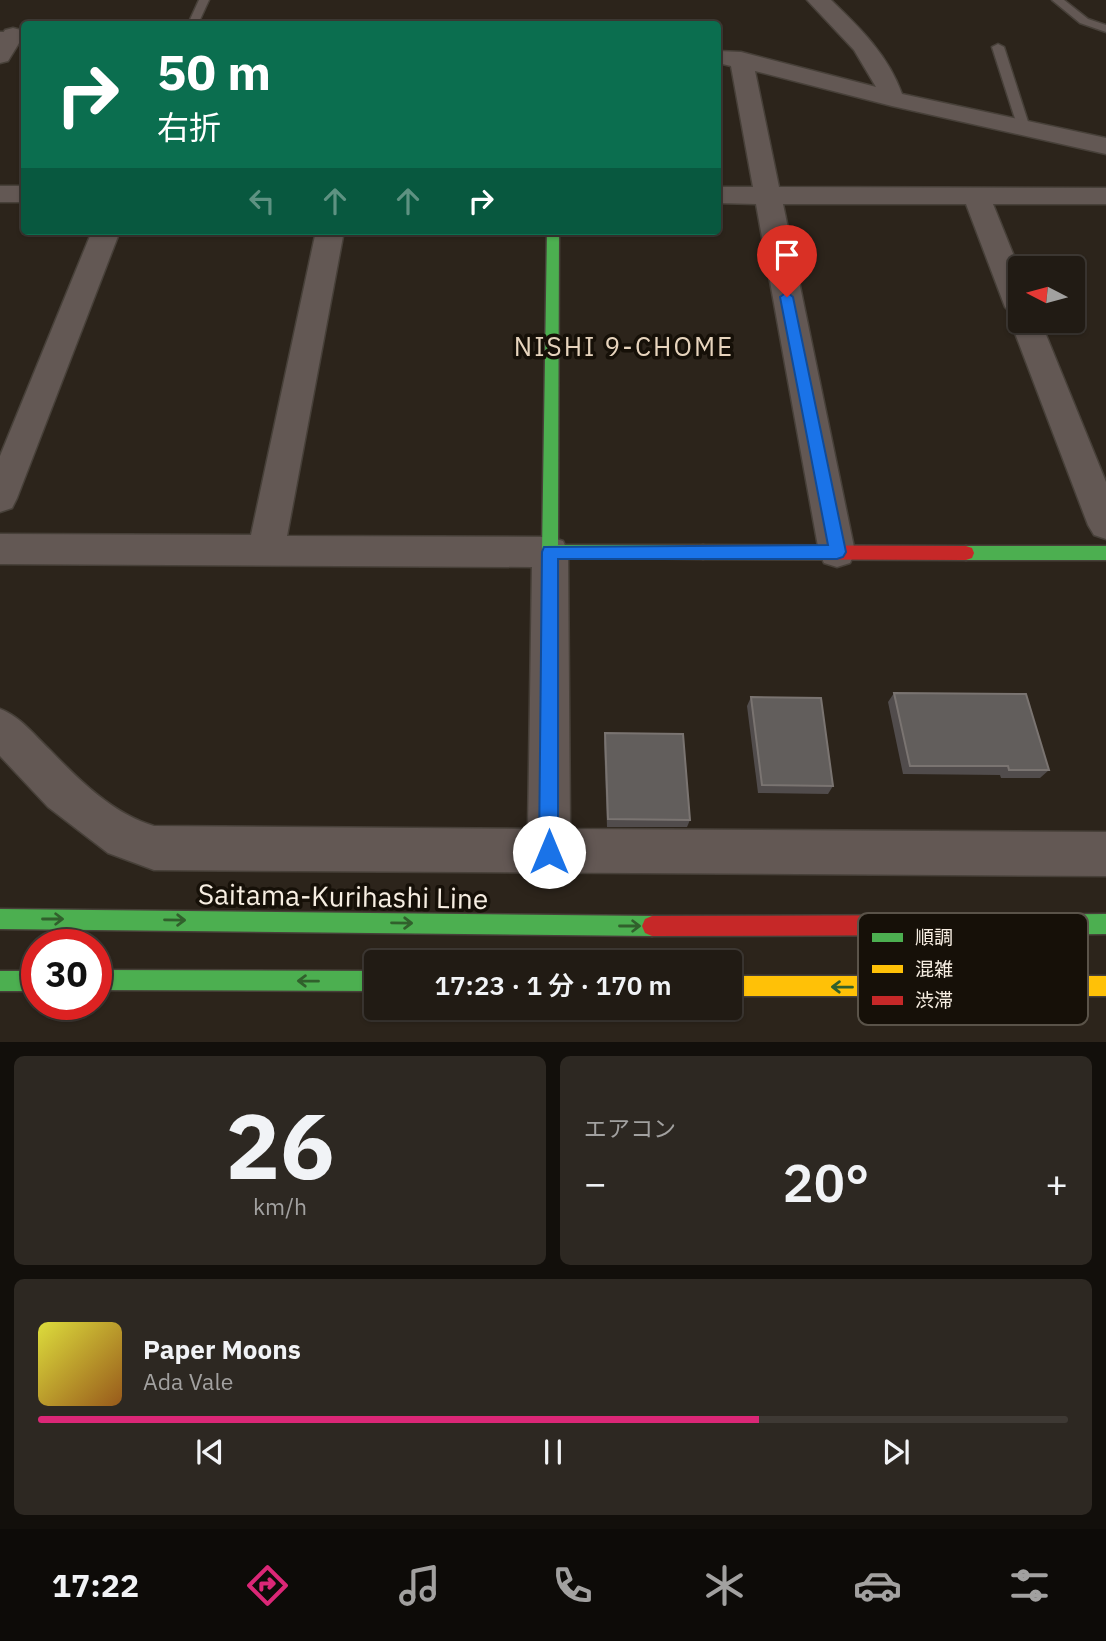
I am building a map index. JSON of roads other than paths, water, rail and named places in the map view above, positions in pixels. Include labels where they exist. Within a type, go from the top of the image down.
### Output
[{"type":"main road","points":[[553,235],[550,552],[1106,553]]},
{"type":"main road","name":"Saitama-Kurihashi Line","points":[[0,919],[568,926],[858,925]]},
{"type":"main road","name":"Saitama-Kurihashi Line","points":[[1088,924],[1106,924]]},
{"type":"main road","points":[[112,980],[364,981]]},
{"type":"main road","points":[[0,982],[21,981]]},
{"type":"main road","points":[[742,986],[858,986]]},
{"type":"main road","points":[[1088,986],[1106,986]]},
{"type":"street","points":[[818,0],[853,33],[884,74],[892,99]]},
{"type":"street","points":[[0,56],[12,35]]},
{"type":"street","points":[[837,552],[766,195],[729,58],[892,99],[1106,146]]},
{"type":"street","points":[[0,194],[21,194]]},
{"type":"street","points":[[721,195],[1106,196]]},
{"type":"street","points":[[976,197],[1008,277]]},
{"type":"street","points":[[0,498],[104,235]]},
{"type":"street","points":[[266,551],[329,235]]},
{"type":"street","points":[[1030,333],[1106,525]]},
{"type":"street","points":[[0,549],[550,552],[549,852]]},
{"type":"street","points":[[0,729],[63,793],[123,838],[154,848],[1106,854]]},
{"type":"lane","points":[[194,21],[204,0]]},
{"type":"lane","points":[[1057,0],[1084,21],[1106,29]]},
{"type":"lane","points":[[998,47],[1024,128]]},
{"type":"district","name":"NISHI 9-CHOME","points":[[624,346]]}]
